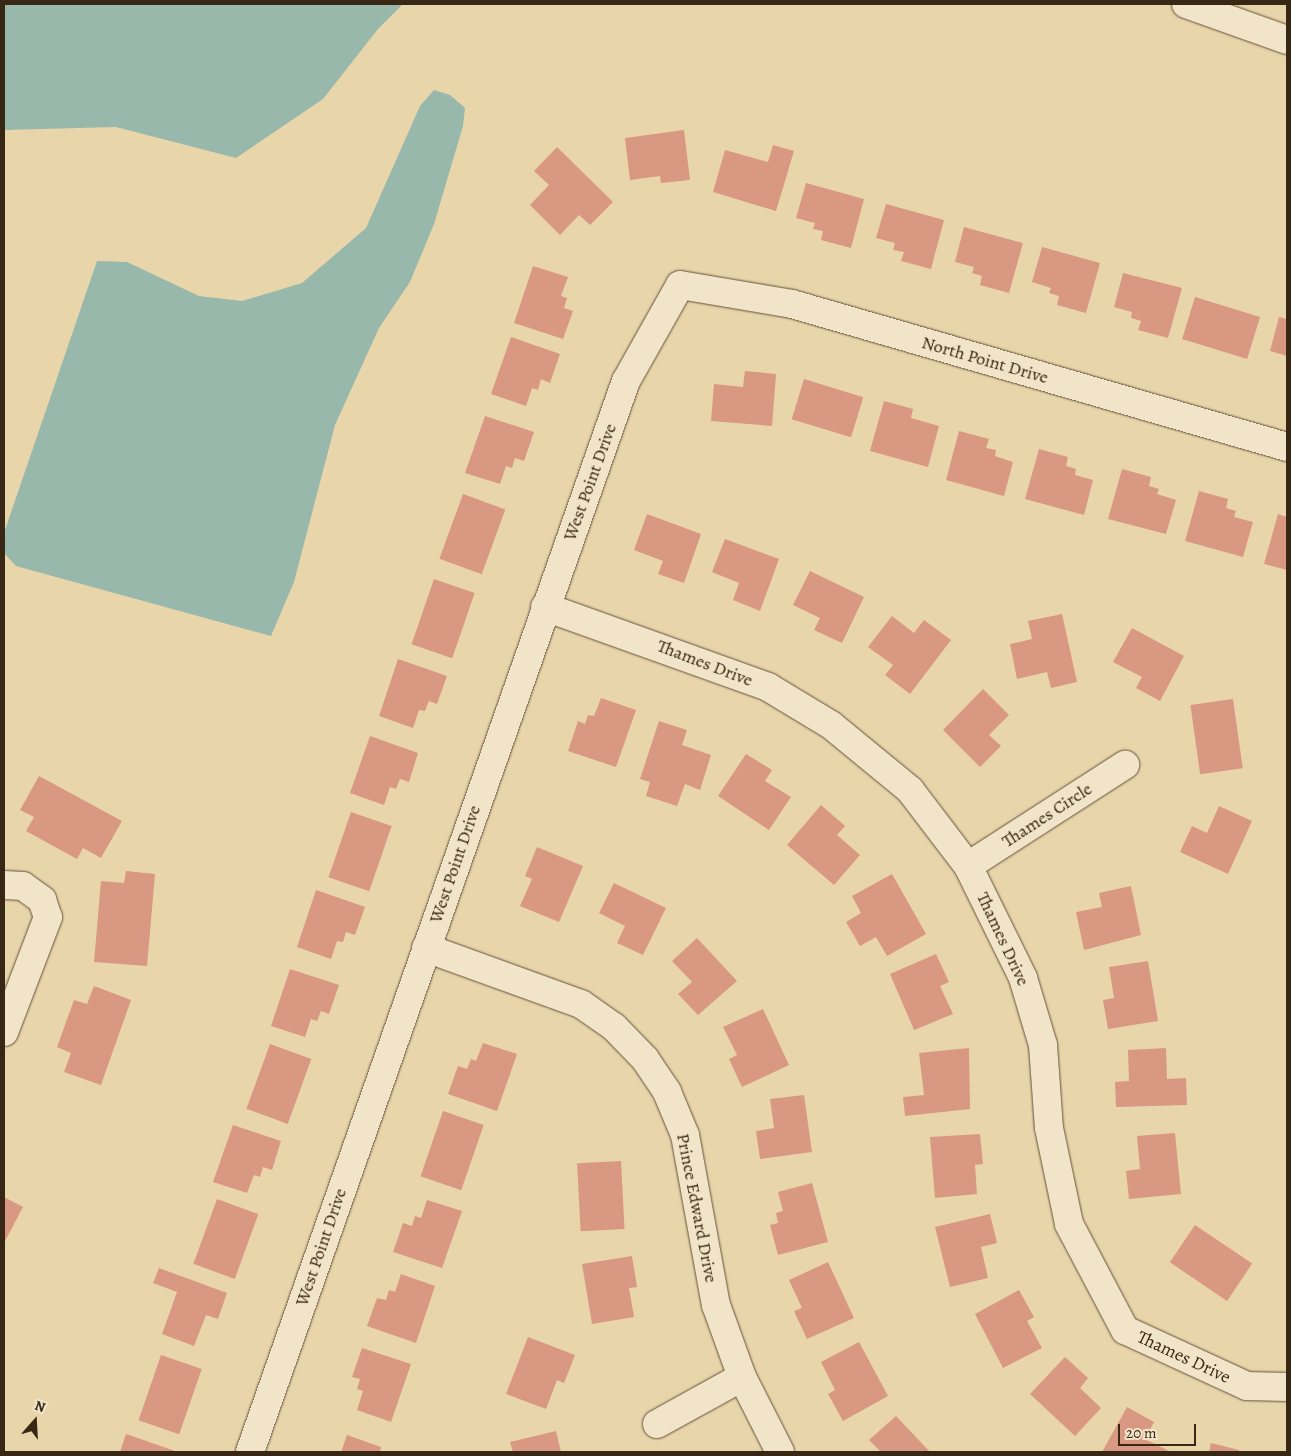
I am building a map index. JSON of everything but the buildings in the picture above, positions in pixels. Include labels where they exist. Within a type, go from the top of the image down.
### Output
[{"type":"street","points":[[1186,4],[1287,40]]},
{"type":"street","name":"North Point Drive","points":[[680,285],[792,304],[1287,447]]},
{"type":"street","name":"West Point Drive","points":[[250,1452],[545,607],[626,381],[680,285]]},
{"type":"street","name":"Thames Drive","points":[[545,607],[736,673],[800,706],[885,766],[910,790],[968,866],[1023,978],[1043,1045],[1049,1128],[1069,1224],[1125,1330],[1247,1386],[1287,1387]]},
{"type":"street","name":"Thames Circle","points":[[968,866],[1126,765]]},
{"type":"street","points":[[4,886],[23,886],[42,900],[48,917],[10,994],[4,1032]]},
{"type":"street","name":"Prince Edward Drive","points":[[426,948],[581,1004],[614,1027],[645,1059],[667,1092],[685,1135],[716,1305],[742,1378],[780,1452]]},
{"type":"street","points":[[657,1424],[742,1378]]},
{"type":"shaded area","points":[[4,4],[403,4],[378,29],[323,99],[236,158],[116,127],[4,130]]},
{"type":"shaded area","points":[[434,90],[450,95],[465,108],[463,126],[434,224],[410,282],[379,328],[335,425],[294,582],[271,636],[16,566],[4,553],[4,533],[97,261],[127,262],[199,296],[242,301],[302,283],[366,228],[420,106]]}]
